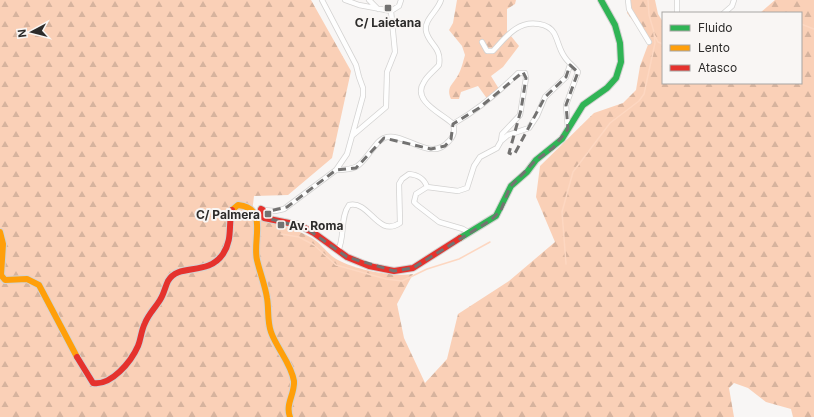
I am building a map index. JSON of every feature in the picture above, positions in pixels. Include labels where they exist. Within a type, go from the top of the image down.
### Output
[{"type":"street","points":[[256,215],[284,209],[336,170],[345,157],[352,135],[363,88],[356,65],[322,0]]},
{"type":"street","points":[[345,0],[359,6],[391,11],[399,6],[401,0]]},
{"type":"street","points":[[369,0],[378,9]]},
{"type":"street","points":[[336,170],[356,168],[361,164],[379,141],[384,138],[391,137],[431,149],[445,146],[451,139],[454,131],[453,124],[430,107],[423,98],[421,91],[424,81],[439,65],[438,50],[426,32],[426,24],[439,6],[440,0]]},
{"type":"street","points":[[256,215],[257,211],[306,228],[347,257],[369,266],[394,271],[413,268],[468,232],[496,216],[501,210],[510,187],[528,171],[536,160],[553,148],[568,129],[578,110],[590,98],[614,82],[619,72],[622,56],[620,42],[615,22],[601,0]]},
{"type":"street","points":[[628,0],[629,9],[650,42]]},
{"type":"street","points":[[677,0],[677,12]]},
{"type":"street","points":[[725,12],[732,6],[733,1]]},
{"type":"street","points":[[352,135],[386,107],[387,72],[395,52],[391,11]]},
{"type":"street","points":[[482,42],[487,51],[493,51],[519,26],[531,22],[546,25],[554,33],[559,48],[570,65],[578,72],[566,106],[568,129]]},
{"type":"street","points":[[468,232],[463,229],[439,222],[416,206],[414,202],[416,194],[427,187],[462,191],[467,188],[477,161],[497,148],[501,141],[508,135],[530,128],[546,97],[566,77],[570,65]]},
{"type":"street","points":[[453,124],[494,97],[518,73],[523,72],[525,73],[526,78],[520,115],[502,134],[501,141]]},
{"type":"street","points":[[338,251],[341,245],[345,213],[350,205],[358,205],[376,222],[392,227],[400,223],[399,184],[402,178],[409,174],[419,176],[425,181],[427,187]]},
{"type":"street","points":[[0,232],[3,244],[1,275],[5,280],[27,279],[34,281],[39,285],[82,368],[92,382],[98,384],[104,383],[136,352],[145,323],[176,272],[201,270],[210,267],[217,260],[230,239],[232,210],[235,206],[246,205],[265,214]]},
{"type":"street","points":[[246,205],[253,210],[256,215],[257,226],[255,253],[267,300],[270,328],[294,381],[293,392],[288,408],[290,417]]},
{"type":"street","points":[[257,226],[265,214]]},
{"type":"highlighted area","points":[[570,65],[578,72],[566,105],[568,129],[553,148],[536,160],[510,187],[501,210],[491,220],[413,268],[394,271],[347,257],[306,228],[270,219],[265,212],[287,207],[336,170],[356,168],[384,138],[431,149],[445,146],[451,139],[453,124],[479,108],[523,72],[526,78],[521,110],[509,153],[514,155],[545,97],[566,77]]},
{"type":"green space","points":[[0,0],[311,0],[351,71],[332,158],[288,195],[254,196],[252,213],[254,218],[305,234],[319,243],[334,258],[346,264],[364,270],[385,274],[413,274],[397,304],[404,338],[425,383],[447,359],[458,314],[509,281],[555,242],[536,197],[540,166],[594,113],[623,103],[636,90],[640,66],[649,42],[627,13],[627,0],[655,0],[658,14],[662,20],[662,84],[802,84],[802,12],[761,12],[775,0],[814,0],[814,417],[793,417],[791,409],[766,402],[748,388],[734,383],[729,388],[734,417],[0,417]]},
{"type":"green space","points":[[457,0],[516,0],[515,4],[507,9],[507,31],[519,46],[503,67],[491,76],[499,89],[488,100],[478,86],[461,92],[459,99],[451,99],[449,89],[460,72],[465,55],[462,46],[449,30],[453,23]]},
{"type":"waterway","points":[[648,0],[649,15],[654,32]]},
{"type":"waterway","points":[[802,24],[814,29]]},
{"type":"waterway","points":[[566,264],[562,212],[573,172],[610,123],[639,101],[644,94],[655,43],[654,33]]},
{"type":"waterway","points":[[655,36],[658,42],[662,44]]},
{"type":"waterway","points":[[281,234],[299,237],[314,245],[336,265],[386,279],[402,281],[427,269],[459,259],[490,242]]},
{"type":"traffic: fast","points":[[460,238],[496,216],[511,186],[527,172],[536,160],[562,139],[583,105],[607,88],[616,78],[621,62],[620,43],[615,25],[601,0]]},
{"type":"traffic: slow","points":[[232,210],[238,205],[248,207],[256,218],[257,260],[268,302],[270,328],[290,368],[294,381],[289,403],[290,417]]},
{"type":"traffic: slow","points":[[0,232],[3,244],[1,275],[5,280],[27,279],[39,285],[77,357]]},
{"type":"traffic: jam","points":[[261,209],[263,210],[264,218],[299,225],[314,233],[347,257],[369,266],[394,271],[413,268],[460,238]]},
{"type":"traffic: jam","points":[[77,357],[93,383],[107,381],[120,372],[135,352],[146,320],[161,298],[168,281],[173,275],[186,270],[201,268],[209,265],[223,254],[228,243],[232,210]]},
{"type":"place","name":"C/ Laietana","points":[[388,8]]},
{"type":"place","name":"C/ Palmera","points":[[268,214]]},
{"type":"place","name":"Av. Roma","points":[[281,225]]}]
